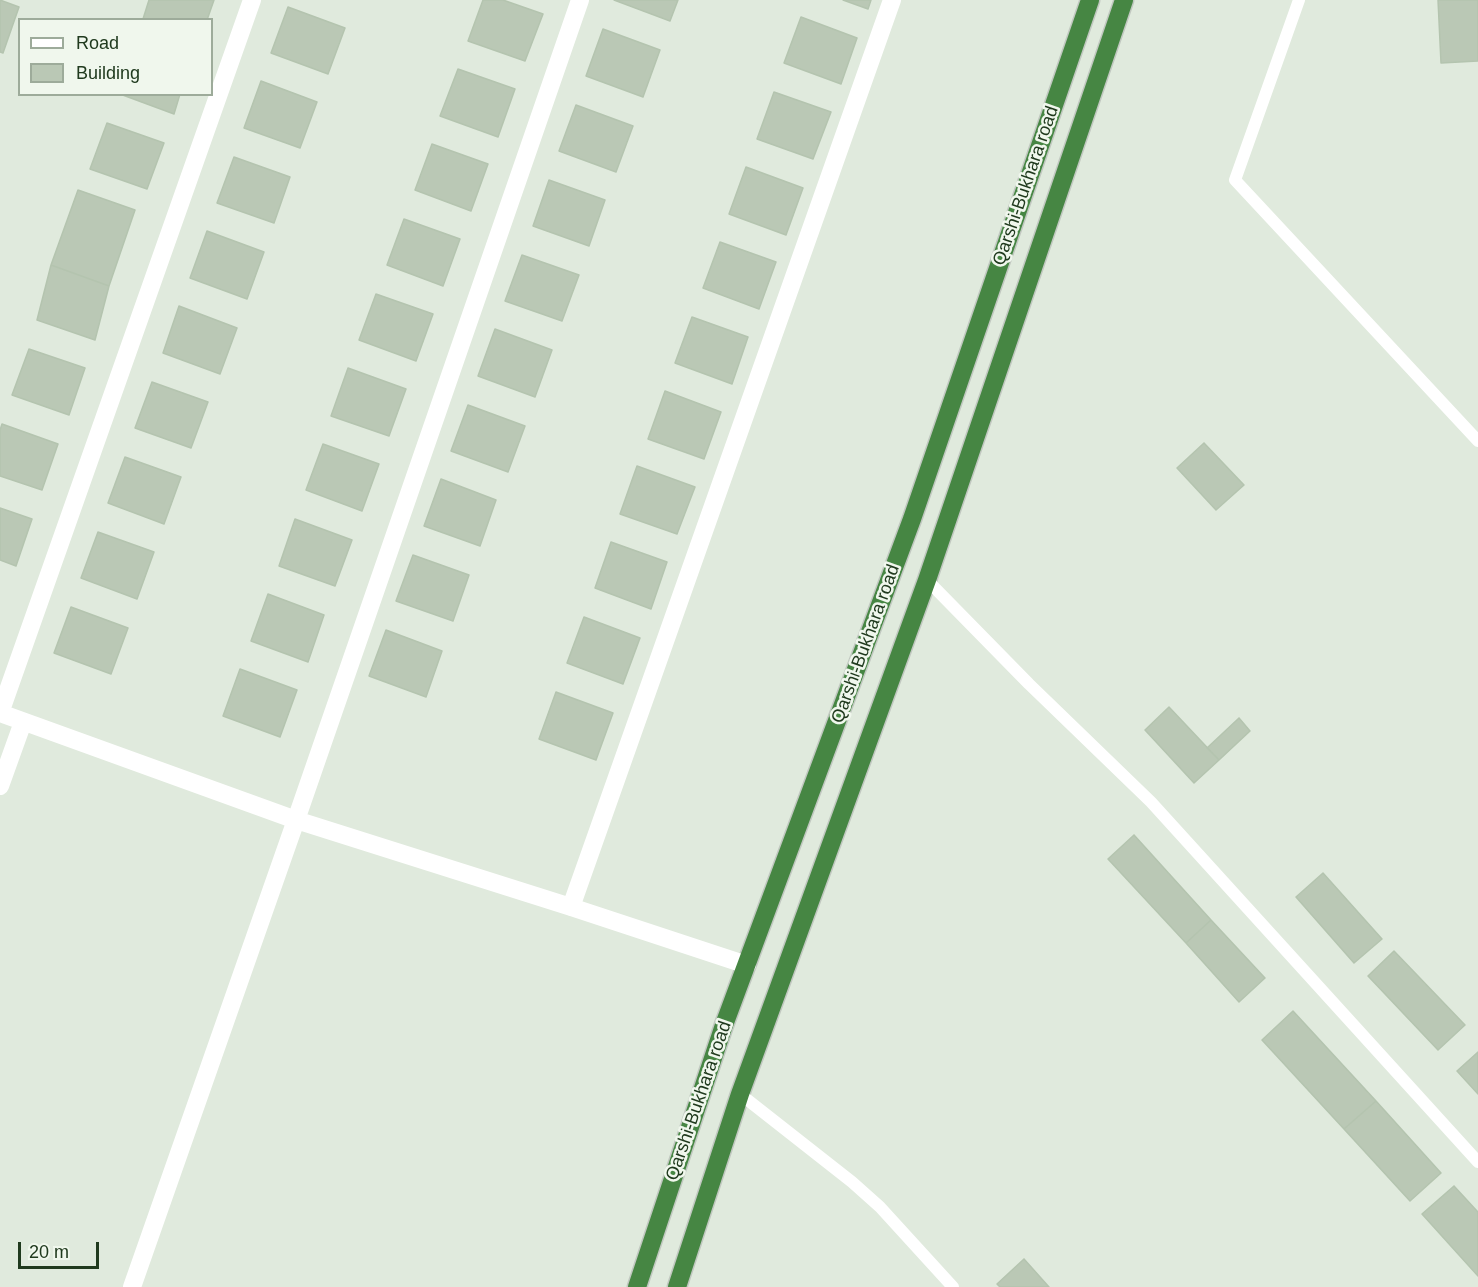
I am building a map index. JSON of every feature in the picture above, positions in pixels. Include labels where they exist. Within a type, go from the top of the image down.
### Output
[{"type":"highway","name":"Qarshi-Bukhara road","points":[[677,1287],[740,1094],[927,580],[1124,0]]},
{"type":"highway","name":"Qarshi-Bukhara road","points":[[637,1287],[724,1025],[912,519],[1087,1]]},
{"type":"street","points":[[252,0],[0,713],[296,820],[747,965]]},
{"type":"street","points":[[132,1287],[580,0]]},
{"type":"street","points":[[571,907],[892,0]]},
{"type":"street","points":[[0,786],[23,722]]},
{"type":"lane","points":[[1299,0],[1235,180],[1478,441]]},
{"type":"lane","points":[[927,580],[1029,684],[1151,802],[1478,1162]]},
{"type":"lane","points":[[740,1094],[852,1182],[880,1207],[953,1287]]},
{"type":"building","points":[[0,0],[19,7],[3,53],[0,52]]},
{"type":"building","points":[[149,0],[214,0],[208,18],[143,18]]},
{"type":"building","points":[[483,0],[503,0],[543,14],[525,61],[468,41]]},
{"type":"building","points":[[614,0],[678,0],[670,21]]},
{"type":"building","points":[[843,0],[871,0],[868,9]]},
{"type":"building","points":[[1438,0],[1478,0],[1478,61],[1441,63]]},
{"type":"building","points":[[288,7],[345,28],[328,74],[271,53]]},
{"type":"building","points":[[801,17],[857,38],[841,84],[784,63]]},
{"type":"building","points":[[603,29],[660,50],[643,97],[586,76]]},
{"type":"building","points":[[458,69],[515,89],[498,137],[440,116]]},
{"type":"building","points":[[261,81],[317,102],[300,148],[244,128]]},
{"type":"building","points":[[774,92],[831,112],[813,159],[757,139]]},
{"type":"building","points":[[125,96],[179,96],[174,114]]},
{"type":"building","points":[[576,105],[633,126],[616,172],[559,151]]},
{"type":"building","points":[[107,123],[164,143],[147,189],[90,169]]},
{"type":"building","points":[[432,144],[488,164],[471,211],[415,190]]},
{"type":"building","points":[[234,157],[290,177],[274,223],[217,203]]},
{"type":"building","points":[[746,167],[803,188],[786,235],[729,214]]},
{"type":"building","points":[[549,180],[605,200],[589,246],[533,226]]},
{"type":"building","points":[[78,190],[135,210],[109,286],[51,265]]},
{"type":"building","points":[[404,219],[460,239],[443,286],[387,265]]},
{"type":"building","points":[[207,231],[264,252],[247,299],[190,278]]},
{"type":"building","points":[[720,242],[776,262],[759,309],[703,288]]},
{"type":"building","points":[[522,255],[579,275],[562,321],[505,301]]},
{"type":"building","points":[[51,265],[109,286],[95,340],[37,320]]},
{"type":"building","points":[[376,294],[433,314],[416,361],[359,340]]},
{"type":"building","points":[[179,306],[237,328],[220,374],[163,353]]},
{"type":"building","points":[[692,317],[748,337],[732,384],[675,363]]},
{"type":"building","points":[[495,329],[552,350],[535,397],[478,376]]},
{"type":"building","points":[[29,349],[85,368],[69,415],[12,395]]},
{"type":"building","points":[[348,368],[406,389],[389,436],[331,416]]},
{"type":"building","points":[[152,382],[208,402],[191,448],[135,428]]},
{"type":"building","points":[[665,391],[721,412],[704,459],[648,439]]},
{"type":"building","points":[[468,405],[525,426],[508,472],[451,451]]},
{"type":"building","points":[[2,424],[58,444],[42,490],[0,476]]},
{"type":"building","points":[[1204,443],[1244,485],[1216,510],[1177,468]]},
{"type":"building","points":[[323,444],[379,464],[362,511],[306,490]]},
{"type":"building","points":[[125,457],[181,477],[164,524],[108,503]]},
{"type":"building","points":[[637,466],[695,487],[677,534],[620,514]]},
{"type":"building","points":[[441,479],[496,500],[480,546],[424,526]]},
{"type":"building","points":[[0,508],[32,519],[16,566],[0,560]]},
{"type":"building","points":[[295,519],[352,540],[335,586],[279,566]]},
{"type":"building","points":[[98,532],[154,552],[137,599],[81,578]]},
{"type":"building","points":[[611,542],[667,562],[651,609],[595,588]]},
{"type":"building","points":[[413,555],[469,575],[453,621],[396,601]]},
{"type":"building","points":[[268,594],[324,615],[308,662],[251,641]]},
{"type":"building","points":[[71,607],[128,628],[111,674],[54,653]]},
{"type":"building","points":[[584,617],[640,638],[623,684],[567,663]]},
{"type":"building","points":[[386,630],[442,651],[426,697],[369,676]]},
{"type":"building","points":[[240,669],[297,690],[280,737],[223,716]]},
{"type":"building","points":[[556,692],[613,713],[596,760],[539,739]]},
{"type":"building","points":[[1169,707],[1219,760],[1194,783],[1145,730]]},
{"type":"building","points":[[1239,718],[1250,731],[1219,760],[1207,748]]},
{"type":"building","points":[[1134,835],[1211,920],[1186,943],[1108,859]]},
{"type":"building","points":[[1323,873],[1382,939],[1354,963],[1296,897]]},
{"type":"building","points":[[1211,920],[1265,978],[1239,1002],[1186,943]]},
{"type":"building","points":[[1394,951],[1465,1025],[1438,1050],[1368,976]]},
{"type":"building","points":[[1293,1011],[1376,1101],[1344,1129],[1262,1040]]},
{"type":"building","points":[[1478,1052],[1478,1094],[1457,1071]]},
{"type":"building","points":[[1376,1101],[1441,1173],[1410,1201],[1344,1129]]},
{"type":"building","points":[[1454,1186],[1478,1212],[1478,1276],[1422,1214]]},
{"type":"building","points":[[1024,1259],[1049,1287],[1000,1287],[997,1284]]}]
